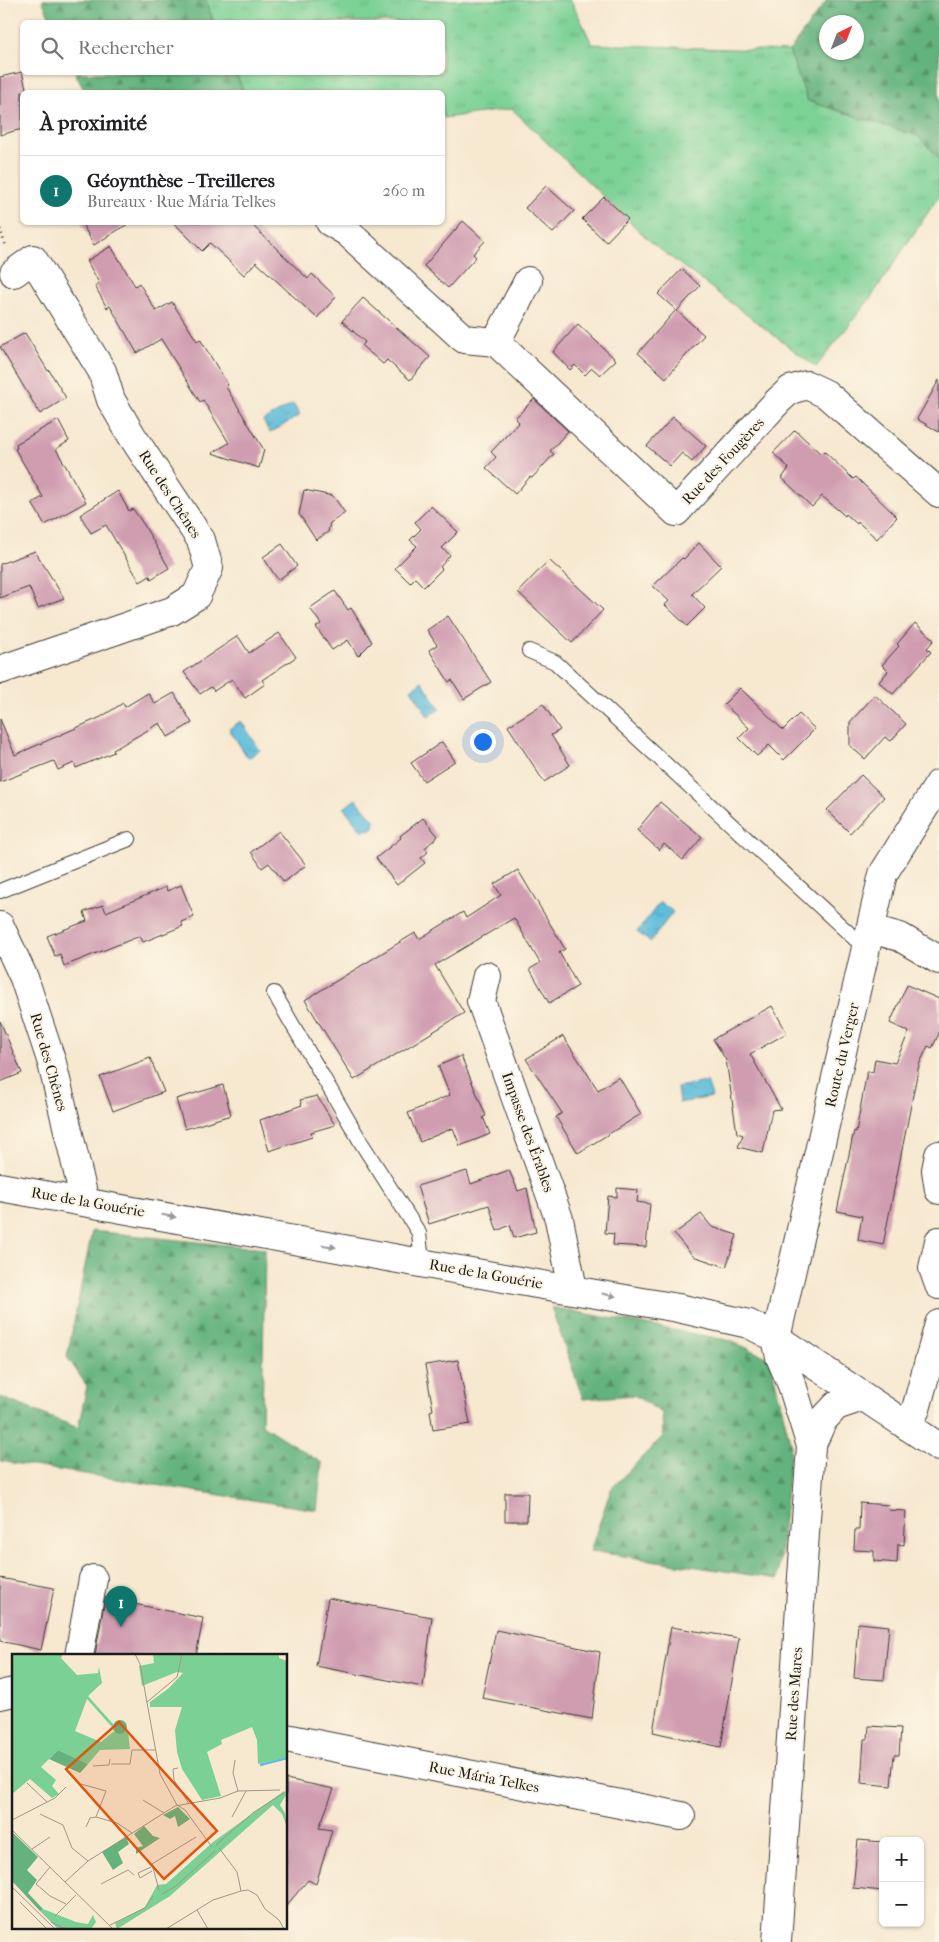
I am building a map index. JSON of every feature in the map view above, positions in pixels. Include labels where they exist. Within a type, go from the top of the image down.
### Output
[{"type":"street","points":[[335,225],[347,232],[464,339],[496,342],[528,281]]},
{"type":"street","name":"Rue des Chênes","points":[[0,670],[172,611],[196,596],[210,568],[201,540],[132,436],[111,400],[102,371],[33,259],[14,273]]},
{"type":"street","name":"Rue des Fougères","points":[[496,342],[676,512],[778,401],[790,390],[807,385],[826,394],[939,493]]},
{"type":"street","name":"Route du Verger","points":[[776,1338],[883,874],[939,784]]},
{"type":"street","name":"Rue des Chênes","points":[[0,926],[24,978],[52,1063],[86,1202]]},
{"type":"street","points":[[868,939],[900,937],[939,960]]},
{"type":"street","name":"Impasse des Érables","points":[[487,976],[482,1000],[559,1219],[574,1288]]},
{"type":"street","points":[[939,1156],[936,1170],[939,1190]]},
{"type":"street","name":"Rue de la Gouérie","points":[[0,1187],[422,1263],[574,1288],[749,1324],[776,1338],[862,1397],[939,1446]]},
{"type":"street","points":[[939,1242],[933,1268],[939,1285]]},
{"type":"street","points":[[907,1426],[916,1409],[939,1324]]},
{"type":"street","name":"Rue des Mares","points":[[776,1338],[780,1357],[792,1385],[811,1446]]},
{"type":"street","name":"Rue des Mares","points":[[777,1942],[811,1446],[823,1420],[836,1406],[862,1397]]},
{"type":"street","points":[[79,1654],[93,1579]]},
{"type":"street","name":"Rue Mária Telkes","points":[[288,1738],[681,1816]]},
{"type":"lane","points":[[529,651],[555,662],[868,939]]},
{"type":"lane","points":[[0,891],[129,839]]},
{"type":"lane","points":[[274,993],[362,1144],[419,1233],[422,1263]]},
{"type":"green space","points":[[42,0],[205,0],[213,20],[51,20]]},
{"type":"green space","points":[[205,0],[571,0],[592,44],[789,51],[808,101],[918,136],[939,158],[939,196],[872,296],[816,367],[653,244],[512,109],[445,118],[445,90],[243,90],[237,75],[445,75],[445,20],[213,20]]},
{"type":"green space","points":[[827,0],[939,0],[939,158],[918,136],[808,101],[789,51]]},
{"type":"green space","points":[[76,75],[237,75],[243,90],[84,90]]},
{"type":"green space","points":[[92,1231],[265,1249],[262,1425],[322,1463],[317,1510],[0,1461],[0,1397],[78,1428],[87,1386],[67,1357]]},
{"type":"green space","points":[[551,1307],[732,1341],[770,1359],[791,1446],[778,1579],[590,1551],[611,1489],[663,1436],[662,1413],[634,1395],[583,1399]]},
{"type":"water","points":[[293,404],[300,415],[270,433],[263,421]]},
{"type":"water","points":[[422,681],[440,709],[428,716],[411,689]]},
{"type":"water","points":[[241,721],[260,750],[248,758],[229,729]]},
{"type":"water","points":[[356,799],[375,821],[374,827],[370,830],[365,829],[362,831],[344,808]]},
{"type":"water","points":[[660,902],[673,912],[650,942],[637,932]]},
{"type":"water","points":[[707,1082],[712,1097],[679,1103],[677,1087]]},
{"type":"building","points":[[20,72],[20,75],[23,75],[26,90],[20,90],[20,130],[0,135],[0,77]]},
{"type":"building","points":[[546,186],[574,211],[553,233],[525,208]]},
{"type":"building","points":[[604,197],[628,219],[606,242],[582,219]]},
{"type":"building","points":[[463,221],[485,241],[473,254],[476,257],[448,288],[424,266]]},
{"type":"building","points":[[83,225],[126,225],[94,245]]},
{"type":"building","points":[[176,225],[252,225],[308,279],[312,274],[336,297],[317,318],[256,262],[244,275],[210,243],[202,251]]},
{"type":"building","points":[[111,246],[135,286],[139,283],[156,311],[172,302],[197,341],[200,339],[264,450],[259,468],[212,453],[229,443],[203,400],[200,402],[161,339],[137,353],[110,306],[107,308],[95,286],[99,283],[87,261]]},
{"type":"building","points":[[682,269],[700,286],[677,311],[704,335],[666,378],[638,353],[676,310],[658,294]]},
{"type":"building","points":[[363,298],[430,357],[410,380],[387,360],[383,364],[362,346],[365,342],[342,321]]},
{"type":"building","points":[[578,324],[616,360],[600,375],[592,368],[585,375],[575,365],[570,370],[553,352]]},
{"type":"building","points":[[25,333],[66,398],[40,414],[0,347]]},
{"type":"building","points":[[939,380],[939,432],[917,419]]},
{"type":"building","points":[[534,399],[568,431],[550,451],[554,454],[515,494],[486,468],[496,457],[491,452],[519,422],[515,418]]},
{"type":"building","points":[[673,417],[706,446],[692,462],[682,453],[670,466],[647,446]]},
{"type":"building","points":[[58,420],[69,441],[56,449],[86,502],[45,525],[32,503],[43,497],[15,449],[17,448],[16,444]]},
{"type":"building","points":[[795,430],[821,454],[824,451],[853,479],[856,477],[897,517],[877,539],[858,522],[857,524],[846,514],[845,516],[822,496],[812,507],[782,478],[789,468],[773,453]]},
{"type":"building","points":[[304,490],[333,496],[345,513],[330,523],[328,532],[316,540],[299,514]]},
{"type":"building","points":[[118,491],[129,511],[133,509],[144,525],[169,568],[151,579],[150,576],[140,582],[106,525],[91,533],[80,515]]},
{"type":"building","points":[[431,506],[458,532],[442,548],[450,555],[440,567],[442,569],[424,587],[415,578],[410,583],[395,568],[417,546],[410,540],[421,529],[415,522]]},
{"type":"building","points":[[699,543],[721,566],[692,594],[705,608],[687,626],[665,605],[669,601],[653,586]]},
{"type":"building","points":[[282,544],[297,566],[278,580],[263,557]]},
{"type":"building","points":[[35,551],[64,598],[38,608],[29,587],[0,598],[0,564]]},
{"type":"building","points":[[549,560],[603,610],[572,643],[518,592]]},
{"type":"building","points":[[335,591],[348,610],[351,608],[372,642],[358,656],[348,640],[332,650],[316,627],[321,624],[310,608]]},
{"type":"building","points":[[448,616],[491,682],[464,699],[452,680],[449,682],[429,650],[437,645],[427,630]]},
{"type":"building","points":[[915,623],[934,640],[927,648],[931,652],[893,694],[879,682],[888,671],[882,665],[899,646],[897,644]]},
{"type":"building","points":[[279,633],[296,657],[262,680],[265,684],[245,698],[232,679],[214,691],[211,687],[200,694],[184,672],[238,636],[249,653]]},
{"type":"building","points":[[740,688],[783,730],[799,714],[815,729],[784,760],[769,745],[757,756],[739,738],[749,728],[724,704]]},
{"type":"building","points":[[148,693],[155,704],[174,693],[192,723],[168,737],[160,723],[113,750],[114,752],[76,768],[74,763],[58,770],[54,761],[0,782],[0,719],[15,755],[101,717],[123,703],[125,707]]},
{"type":"building","points":[[875,695],[906,724],[891,741],[885,737],[865,759],[850,746],[850,722]]},
{"type":"building","points":[[543,704],[560,730],[551,735],[570,765],[544,782],[508,726]]},
{"type":"building","points":[[442,742],[455,761],[424,781],[411,763]]},
{"type":"building","points":[[861,775],[884,797],[850,833],[827,810]]},
{"type":"building","points":[[660,802],[702,837],[683,860],[664,844],[659,850],[637,830]]},
{"type":"building","points":[[423,818],[438,836],[425,848],[428,852],[421,858],[425,863],[397,885],[376,858]]},
{"type":"building","points":[[279,831],[306,865],[284,882],[269,863],[262,868],[251,852]]},
{"type":"building","points":[[518,870],[565,949],[559,952],[578,986],[549,1003],[530,969],[540,963],[514,918],[435,965],[464,1013],[354,1080],[305,1000],[415,933],[419,939],[463,912],[466,918],[501,895],[494,884]]},
{"type":"building","points":[[181,885],[194,917],[181,922],[183,926],[143,942],[140,936],[64,966],[60,954],[55,956],[47,936],[87,921],[84,912],[103,905],[106,912],[166,887],[167,891]]},
{"type":"building","points":[[907,985],[939,999],[939,1034],[932,1048],[928,1046],[919,1065],[883,1245],[858,1240],[862,1216],[837,1211],[854,1131],[856,1132],[867,1071],[873,1072],[875,1059],[895,1063],[909,1032],[890,1023]]},
{"type":"building","points":[[772,1006],[787,1033],[750,1054],[781,1109],[772,1110],[763,1153],[738,1147],[743,1135],[737,1133],[726,1060],[713,1039]]},
{"type":"building","points":[[0,1021],[22,1073],[0,1082]]},
{"type":"building","points":[[563,1036],[598,1090],[619,1077],[641,1114],[578,1153],[556,1117],[562,1113],[526,1059]]},
{"type":"building","points":[[461,1056],[486,1116],[483,1117],[490,1134],[460,1146],[453,1128],[420,1142],[408,1113],[450,1095],[438,1066]]},
{"type":"building","points":[[150,1058],[164,1092],[113,1111],[100,1077]]},
{"type":"building","points":[[223,1085],[231,1115],[185,1129],[176,1099]]},
{"type":"building","points":[[317,1096],[335,1125],[311,1132],[312,1137],[269,1151],[260,1120],[302,1105],[300,1100]]},
{"type":"building","points":[[509,1170],[518,1191],[527,1188],[536,1232],[514,1238],[510,1225],[497,1231],[489,1205],[429,1224],[417,1186],[467,1171],[471,1184]]},
{"type":"building","points":[[617,1188],[638,1190],[637,1202],[650,1204],[646,1247],[613,1245],[614,1234],[605,1233],[608,1196],[617,1197]]},
{"type":"building","points":[[701,1214],[712,1227],[737,1235],[726,1267],[693,1256],[674,1234]]},
{"type":"building","points":[[458,1360],[470,1424],[433,1430],[430,1411],[433,1410],[425,1365]]},
{"type":"building","points":[[505,1493],[528,1493],[527,1521],[505,1521]]},
{"type":"building","points":[[860,1503],[889,1505],[888,1510],[906,1511],[904,1545],[898,1544],[897,1563],[874,1561],[874,1551],[854,1550],[855,1530],[859,1530]]},
{"type":"building","points":[[0,1578],[54,1588],[41,1650],[0,1641]]},
{"type":"building","points":[[105,1598],[203,1618],[196,1654],[95,1654]]},
{"type":"building","points":[[328,1598],[432,1617],[423,1687],[316,1666]]},
{"type":"building","points":[[858,1623],[889,1626],[884,1680],[854,1678]]},
{"type":"building","points":[[671,1627],[739,1638],[721,1747],[653,1732]]},
{"type":"building","points":[[496,1630],[600,1652],[592,1719],[482,1698]]},
{"type":"building","points":[[869,1726],[901,1728],[899,1755],[894,1755],[891,1786],[861,1783],[864,1739],[868,1739]]},
{"type":"building","points":[[288,1779],[334,1789],[319,1828],[332,1830],[316,1884],[308,1880],[288,1904]]},
{"type":"building","points":[[858,1840],[879,1842],[879,1891],[853,1888]]},
{"type":"place","name":"Géoynthèse - Treilleres","points":[[121,1627]]}]
